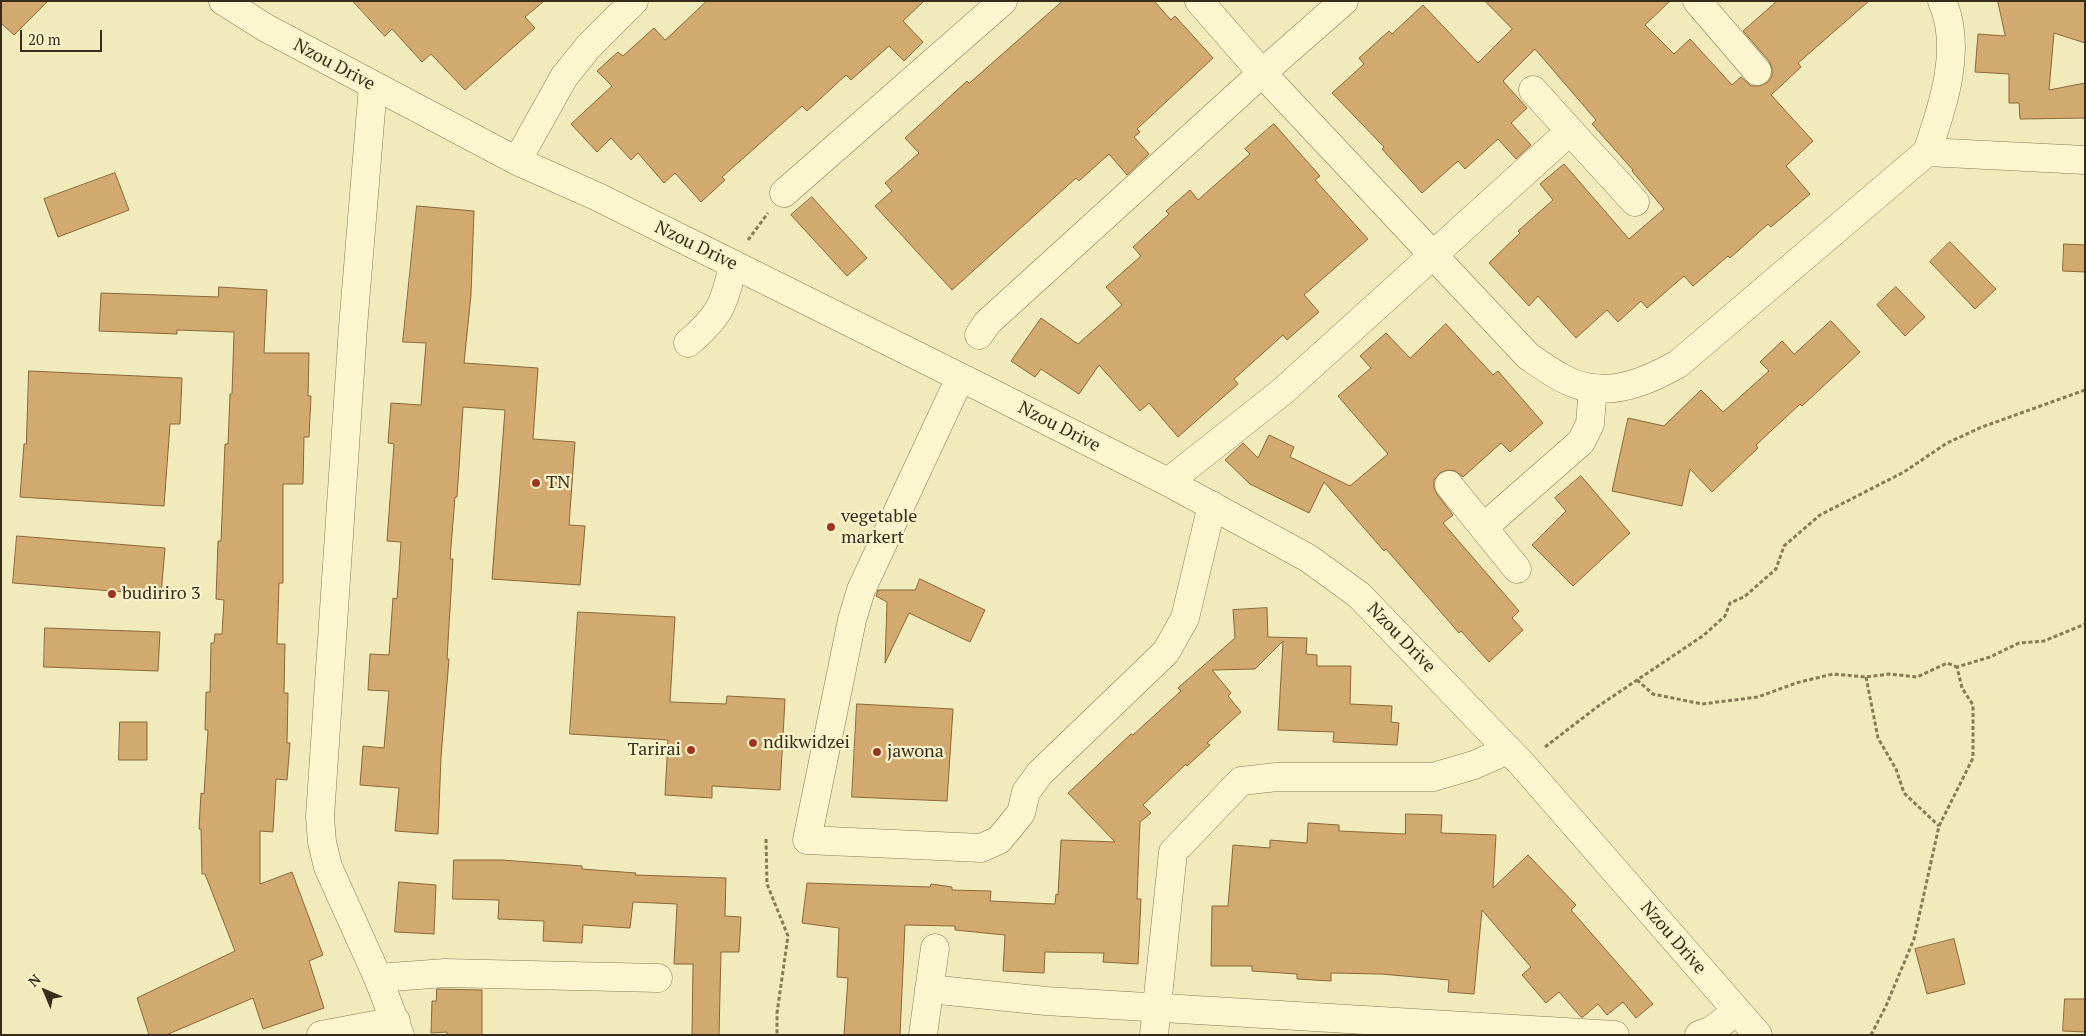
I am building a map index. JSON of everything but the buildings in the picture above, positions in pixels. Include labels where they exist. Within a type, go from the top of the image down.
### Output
[{"type":"street","name":"Nzou Drive","points":[[223,1],[266,28],[518,161],[733,264],[1168,482],[1308,558],[1359,595],[1515,757],[1758,1035]]},
{"type":"street","points":[[518,161],[564,77],[588,47],[634,1]]},
{"type":"street","points":[[784,193],[1003,1]]},
{"type":"street","points":[[1199,1],[1262,73],[1528,356],[1549,371],[1568,380],[1593,388],[1627,386],[1656,377],[1678,364],[1927,152],[1946,88],[1951,48],[1948,15],[1942,1]]},
{"type":"street","points":[[979,335],[987,323],[1344,1]]},
{"type":"street","points":[[1705,4],[1757,71]]},
{"type":"street","points":[[320,1035],[398,1028],[378,978],[328,867],[322,842],[320,817],[353,337],[374,86]]},
{"type":"street","points":[[1533,90],[1635,202]]},
{"type":"street","points":[[1168,482],[1283,391],[1570,131]]},
{"type":"street","points":[[1927,152],[2085,160]]},
{"type":"street","points":[[688,343],[706,328],[718,313],[727,295],[733,264]]},
{"type":"street","points":[[960,378],[861,590],[852,620],[807,840],[981,848],[999,840],[1021,813],[1026,792],[1040,773],[1166,652],[1185,618],[1212,505]]},
{"type":"street","points":[[1484,527],[1581,442],[1590,424],[1593,388]]},
{"type":"street","points":[[1448,485],[1518,569]]},
{"type":"street","points":[[1155,1022],[1173,852],[1240,782],[1277,777],[1433,777],[1474,765],[1515,757]]},
{"type":"street","points":[[923,1035],[935,948]]},
{"type":"street","points":[[378,978],[444,973],[658,978]]},
{"type":"street","points":[[929,989],[1046,1001],[1155,1022],[1615,1035]]},
{"type":"street","points":[[1699,1035],[1712,1030],[1738,1012]]},
{"type":"path","points":[[733,264],[757,225],[784,193]]},
{"type":"path","points":[[1515,757],[1597,707],[1711,628],[1725,616],[1730,603],[1744,597],[1776,569],[1784,546],[1820,515],[1904,472],[1947,443],[1982,427],[2085,390]]},
{"type":"path","points":[[1636,680],[1653,694],[1702,704],[1758,697],[1796,683],[1833,674],[1866,677],[1889,674],[1917,677],[1947,663],[1957,667],[1990,657],[2019,643],[2044,641],[2085,624]]},
{"type":"path","points":[[1871,1035],[1886,1006],[1914,939],[1939,826],[1973,758],[1973,705],[1962,688],[1957,667]]},
{"type":"path","points":[[1866,677],[1878,738],[1896,769],[1904,793],[1939,826]]},
{"type":"path","points":[[766,839],[767,884],[788,936],[777,1013],[777,1035]]},
{"type":"place","name":"TN","points":[[536,483]]},
{"type":"place","name":"vegetable markert","points":[[831,527]]},
{"type":"place","name":"budiriro 3","points":[[112,594]]},
{"type":"place","name":"ndikwidzei","points":[[753,743]]},
{"type":"place","name":"Tarirai","points":[[691,750]]},
{"type":"place","name":"jawona","points":[[877,752]]}]
